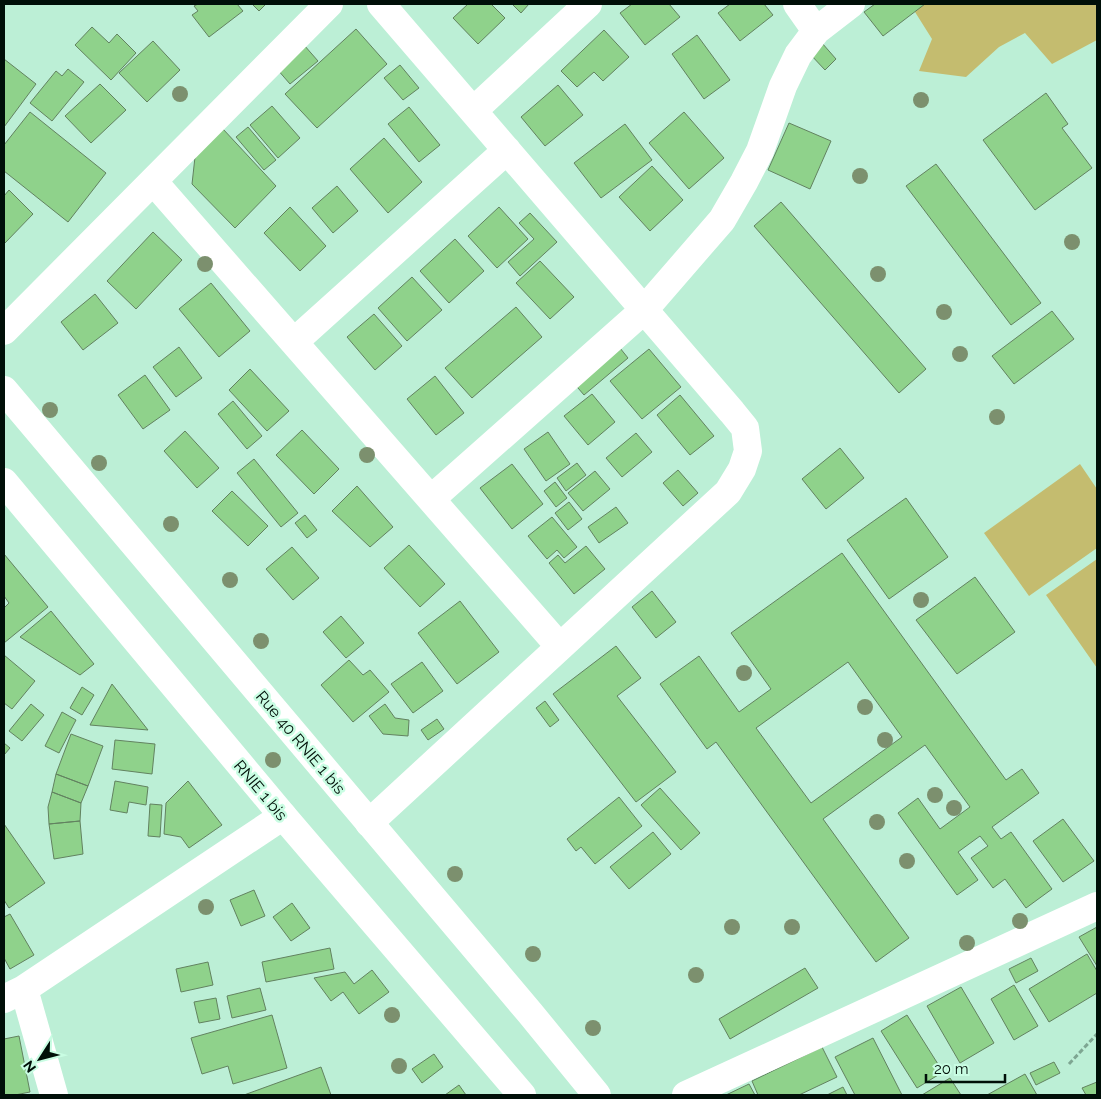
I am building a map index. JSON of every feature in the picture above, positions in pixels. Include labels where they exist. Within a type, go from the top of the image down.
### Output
[{"type":"street","points":[[4,331],[329,4]]},
{"type":"street","points":[[369,823],[728,492],[742,469],[748,451],[745,428],[732,412],[381,4]]},
{"type":"street","points":[[473,111],[588,4]]},
{"type":"street","points":[[797,4],[816,30]]},
{"type":"street","points":[[431,499],[644,310],[722,220],[760,151],[782,86],[798,55],[816,30],[851,4]]},
{"type":"street","points":[[294,342],[507,150]]},
{"type":"street","points":[[153,181],[560,647]]},
{"type":"street","name":"Rue 40 RNIE 1 bis","points":[[4,390],[530,1013],[597,1095]]},
{"type":"street","name":"RNIE 1 bis","points":[[4,482],[283,816],[522,1095]]},
{"type":"street","points":[[54,1095],[14,994],[283,816]]},
{"type":"street","points":[[686,1095],[1097,906]]},
{"type":"path","points":[[1069,1064],[1097,1034]]},
{"type":"shaded area","points":[[910,4],[1097,4],[1097,40],[1052,64],[1025,33],[999,47],[966,77],[919,71],[932,39]]},
{"type":"shaded area","points":[[1080,464],[1097,489],[1097,548],[1029,596],[984,533]]},
{"type":"shaded area","points":[[1097,559],[1097,668],[1046,595]]},
{"type":"building","points":[[198,4],[237,4],[243,11],[209,37],[192,15],[198,11],[194,6]]},
{"type":"building","points":[[252,4],[266,4],[259,11]]},
{"type":"building","points":[[468,4],[491,4],[505,18],[478,44],[453,18]]},
{"type":"building","points":[[512,4],[529,4],[521,13]]},
{"type":"building","points":[[632,4],[669,4],[680,17],[645,45],[620,13]]},
{"type":"building","points":[[730,4],[764,4],[773,15],[740,41],[718,13]]},
{"type":"building","points":[[875,4],[925,4],[883,36],[864,12]]},
{"type":"building","points":[[92,27],[109,43],[117,34],[136,53],[111,80],[75,45]]},
{"type":"building","points":[[356,29],[387,64],[317,128],[285,94]]},
{"type":"building","points":[[604,30],[629,57],[603,81],[594,72],[577,87],[561,71]]},
{"type":"building","points":[[697,35],[730,80],[704,99],[672,54]]},
{"type":"building","points":[[153,41],[180,70],[147,102],[119,73]]},
{"type":"building","points":[[822,43],[836,59],[825,70],[810,54]]},
{"type":"building","points":[[304,45],[318,61],[290,84],[277,69]]},
{"type":"building","points":[[4,59],[36,84],[4,127]]},
{"type":"building","points":[[400,65],[419,88],[403,100],[384,78]]},
{"type":"building","points":[[68,69],[84,82],[52,121],[30,103],[56,71],[62,76]]},
{"type":"building","points":[[100,84],[126,110],[91,143],[65,116]]},
{"type":"building","points":[[558,85],[583,115],[545,146],[521,117]]},
{"type":"building","points":[[1046,93],[1068,124],[1062,128],[1092,168],[1035,210],[983,140]]},
{"type":"building","points":[[272,106],[300,138],[278,158],[250,125]]},
{"type":"building","points":[[409,107],[440,145],[419,162],[388,124]]},
{"type":"building","points":[[30,112],[106,173],[68,222],[4,171],[4,145]]},
{"type":"building","points":[[684,112],[724,158],[689,189],[649,143]]},
{"type":"building","points":[[789,123],[831,141],[810,189],[768,170]]},
{"type":"building","points":[[625,124],[652,160],[601,198],[574,163]]},
{"type":"building","points":[[248,127],[276,160],[264,170],[236,137]]},
{"type":"building","points":[[223,129],[276,186],[235,228],[192,184],[195,157]]},
{"type":"building","points":[[384,138],[422,182],[388,213],[350,169]]},
{"type":"building","points":[[936,164],[1041,303],[1011,325],[906,186]]},
{"type":"building","points":[[652,166],[683,200],[650,231],[619,197]]},
{"type":"building","points":[[337,186],[358,211],[333,233],[312,208]]},
{"type":"building","points":[[9,190],[33,214],[4,244],[4,196]]},
{"type":"building","points":[[781,202],[926,369],[899,393],[754,226]]},
{"type":"building","points":[[290,207],[326,246],[300,271],[264,233]]},
{"type":"building","points":[[499,207],[528,239],[497,268],[468,236]]},
{"type":"building","points":[[530,213],[557,242],[520,276],[508,262],[534,239],[519,223]]},
{"type":"building","points":[[153,232],[182,260],[136,309],[107,281]]},
{"type":"building","points":[[455,239],[484,271],[449,303],[420,271]]},
{"type":"building","points":[[540,261],[574,297],[550,319],[516,283]]},
{"type":"building","points":[[412,277],[442,310],[407,341],[378,308]]},
{"type":"building","points":[[211,283],[250,331],[219,357],[179,309]]},
{"type":"building","points":[[95,294],[118,323],[83,350],[61,322]]},
{"type":"building","points":[[516,307],[542,337],[472,398],[445,368]]},
{"type":"building","points":[[1052,311],[1074,339],[1014,384],[992,356]]},
{"type":"building","points":[[374,314],[402,346],[375,370],[347,337]]},
{"type":"building","points":[[616,343],[628,358],[584,395],[572,381]]},
{"type":"building","points":[[179,347],[202,378],[176,397],[153,367]]},
{"type":"building","points":[[649,349],[681,387],[642,419],[610,381]]},
{"type":"building","points":[[250,369],[289,411],[267,431],[229,390]]},
{"type":"building","points":[[145,375],[170,410],[143,429],[118,395]]},
{"type":"building","points":[[435,376],[464,413],[436,435],[407,399]]},
{"type":"building","points":[[592,394],[615,422],[588,445],[564,416]]},
{"type":"building","points":[[680,395],[714,436],[690,455],[657,415]]},
{"type":"building","points":[[233,401],[262,436],[247,449],[218,414]]},
{"type":"building","points":[[302,430],[339,469],[314,494],[276,455]]},
{"type":"building","points":[[185,431],[219,468],[197,488],[164,451]]},
{"type":"building","points":[[548,432],[570,464],[546,481],[524,449]]},
{"type":"building","points":[[636,433],[652,452],[622,477],[606,458]]},
{"type":"building","points":[[840,448],[864,478],[826,509],[802,479]]},
{"type":"building","points":[[254,459],[298,513],[281,527],[237,473]]},
{"type":"building","points":[[577,463],[586,475],[566,491],[557,478]]},
{"type":"building","points":[[512,464],[543,504],[512,529],[480,488]]},
{"type":"building","points":[[678,470],[698,493],[683,506],[663,483]]},
{"type":"building","points":[[595,471],[610,489],[583,511],[568,493]]},
{"type":"building","points":[[555,482],[567,498],[556,507],[544,491]]},
{"type":"building","points":[[357,486],[393,527],[370,547],[332,511]]},
{"type":"building","points":[[232,491],[268,526],[248,546],[212,511]]},
{"type":"building","points":[[906,498],[948,557],[889,599],[847,540]]},
{"type":"building","points":[[569,502],[582,519],[568,530],[555,513]]},
{"type":"building","points":[[616,507],[628,523],[599,543],[588,527]]},
{"type":"building","points":[[305,515],[317,530],[307,538],[295,523]]},
{"type":"building","points":[[552,517],[577,547],[564,558],[557,550],[547,559],[528,536]]},
{"type":"building","points":[[409,545],[445,584],[420,607],[384,568]]},
{"type":"building","points":[[586,546],[605,569],[574,594],[549,563],[558,555],[565,563]]},
{"type":"building","points":[[292,547],[319,578],[293,600],[266,569]]},
{"type":"building","points":[[842,553],[1006,780],[1022,769],[1039,793],[992,827],[1001,839],[1011,832],[1052,889],[1026,908],[1005,879],[993,888],[971,858],[988,846],[980,836],[958,852],[978,880],[957,895],[898,813],[918,798],[940,829],[970,807],[925,745],[823,819],[909,938],[876,962],[716,742],[707,749],[660,684],[699,656],[739,712],[771,689],[731,633]],"holes":[[[848,662],[902,737],[811,803],[756,728]]]},
{"type":"building","points":[[4,554],[48,607],[4,643],[4,608],[9,603],[4,596]]},
{"type":"building","points":[[975,577],[1015,632],[957,674],[916,620]]},
{"type":"building","points":[[652,591],[676,622],[656,638],[632,607]]},
{"type":"building","points":[[460,601],[499,652],[457,684],[418,633]]},
{"type":"building","points":[[51,611],[94,664],[80,675],[20,637]]},
{"type":"building","points":[[341,616],[364,643],[346,658],[323,632]]},
{"type":"building","points":[[616,646],[641,678],[617,696],[676,772],[636,802],[553,694]]},
{"type":"building","points":[[4,655],[35,681],[12,709],[4,703]]},
{"type":"building","points":[[349,660],[363,675],[370,670],[389,692],[353,722],[321,685]]},
{"type":"building","points":[[422,662],[443,691],[413,713],[391,684]]},
{"type":"building","points":[[112,684],[148,730],[90,725]]},
{"type":"building","points":[[82,687],[94,695],[82,715],[70,708]]},
{"type":"building","points":[[545,701],[559,720],[550,727],[536,708]]},
{"type":"building","points":[[31,704],[44,715],[22,741],[9,731]]},
{"type":"building","points":[[385,704],[395,718],[409,720],[408,736],[383,734],[369,716]]},
{"type":"building","points":[[62,712],[76,720],[59,753],[45,746]]},
{"type":"building","points":[[437,719],[444,729],[428,740],[421,730]]},
{"type":"building","points":[[71,734],[103,746],[88,786],[56,774]]},
{"type":"building","points":[[115,740],[155,744],[152,774],[112,769]]},
{"type":"building","points":[[4,743],[10,748],[4,755]]},
{"type":"building","points":[[56,774],[88,786],[81,803],[52,792]]},
{"type":"building","points":[[115,781],[148,787],[146,805],[129,802],[127,813],[110,810]]},
{"type":"building","points":[[188,781],[222,825],[189,848],[181,837],[164,834],[166,803]]},
{"type":"building","points":[[660,788],[700,833],[681,850],[641,805]]},
{"type":"building","points":[[52,792],[81,803],[80,821],[49,824],[48,807]]},
{"type":"building","points":[[619,797],[642,826],[595,864],[581,847],[576,851],[567,839]]},
{"type":"building","points":[[150,804],[162,805],[160,837],[148,836]]},
{"type":"building","points":[[1063,819],[1094,861],[1063,882],[1033,841]]},
{"type":"building","points":[[80,821],[83,854],[54,859],[49,824]]},
{"type":"building","points":[[4,824],[45,883],[9,908],[4,900]]},
{"type":"building","points":[[653,832],[671,854],[629,889],[610,867]]},
{"type":"building","points":[[254,890],[265,916],[241,926],[230,900]]},
{"type":"building","points":[[292,903],[310,928],[291,941],[273,917]]},
{"type":"building","points":[[10,914],[34,955],[10,969],[4,958],[4,917]]},
{"type":"building","points":[[1097,927],[1097,966],[1079,937]]},
{"type":"building","points":[[330,948],[334,969],[266,982],[262,962]]},
{"type":"building","points":[[1087,954],[1097,971],[1097,993],[1049,1022],[1029,989]]},
{"type":"building","points":[[1031,958],[1038,971],[1016,983],[1009,969]]},
{"type":"building","points":[[208,962],[213,985],[181,992],[176,969]]},
{"type":"building","points":[[805,968],[818,988],[730,1039],[719,1019]]},
{"type":"building","points":[[372,970],[389,992],[359,1014],[343,992],[331,1001],[314,978],[345,972],[354,984]]},
{"type":"building","points":[[1014,985],[1038,1026],[1014,1040],[991,999]]},
{"type":"building","points":[[961,987],[994,1043],[960,1063],[927,1006]]},
{"type":"building","points":[[260,988],[266,1010],[232,1018],[227,996]]},
{"type":"building","points":[[216,998],[220,1019],[199,1023],[194,1002]]},
{"type":"building","points":[[272,1015],[287,1068],[233,1084],[228,1066],[202,1074],[191,1038]]},
{"type":"building","points":[[907,1015],[943,1072],[917,1088],[881,1031]]},
{"type":"building","points":[[19,1036],[30,1092],[4,1095],[4,1039]]},
{"type":"building","points":[[873,1038],[902,1095],[855,1095],[835,1057]]},
{"type":"building","points":[[822,1047],[837,1077],[799,1095],[758,1095],[752,1081]]},
{"type":"building","points":[[434,1054],[443,1067],[422,1083],[412,1069]]},
{"type":"building","points":[[1054,1062],[1060,1073],[1036,1085],[1030,1073]]},
{"type":"building","points":[[321,1067],[331,1095],[244,1095]]},
{"type":"building","points":[[1025,1074],[1037,1095],[987,1095]]},
{"type":"building","points":[[950,1078],[961,1095],[922,1095]]},
{"type":"building","points":[[1097,1082],[1097,1095],[1086,1095],[1082,1088]]},
{"type":"building","points":[[749,1084],[755,1095],[726,1095]]},
{"type":"building","points":[[459,1085],[466,1095],[445,1095]]},
{"type":"building","points":[[843,1087],[847,1095],[827,1095]]}]
